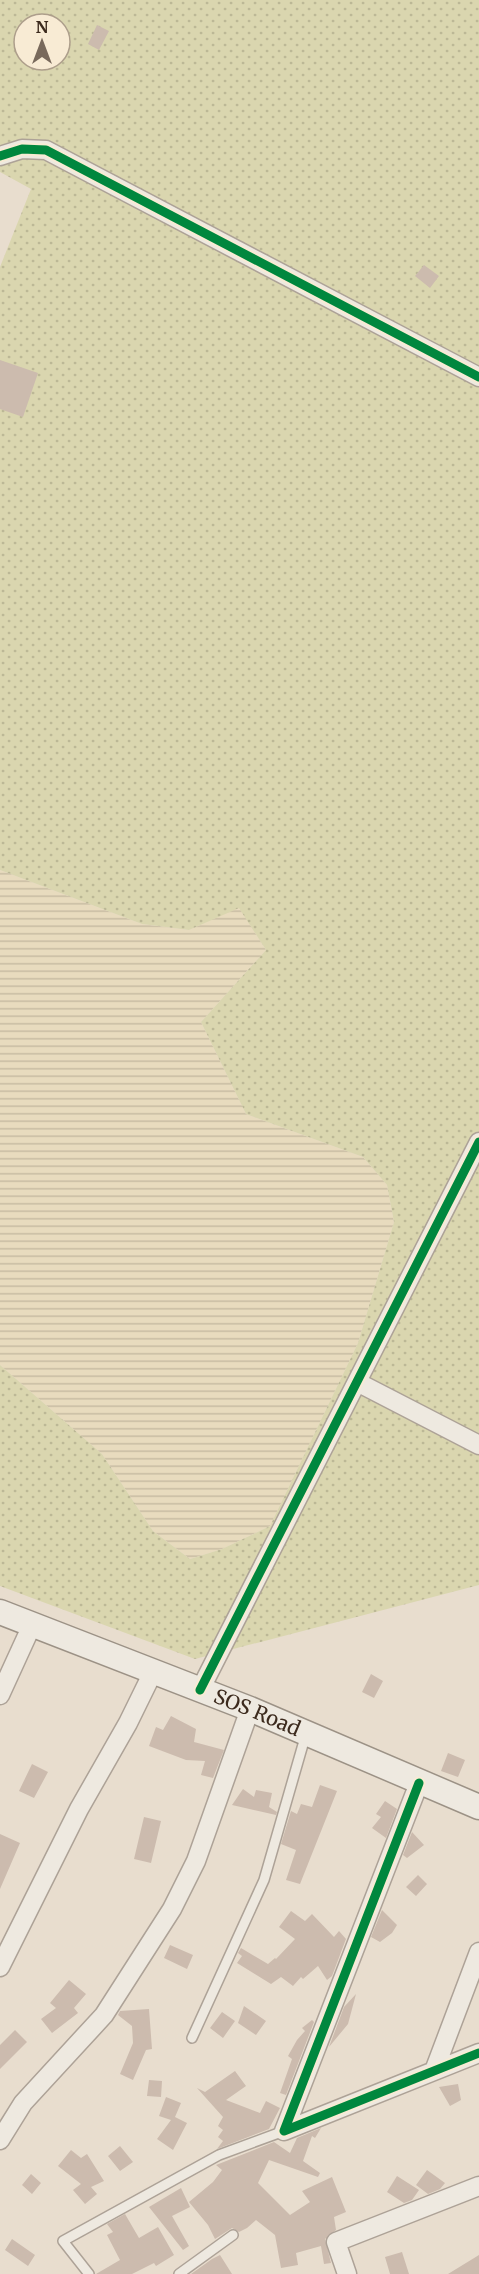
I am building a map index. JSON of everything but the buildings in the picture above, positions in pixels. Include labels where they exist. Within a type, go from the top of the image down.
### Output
[{"type":"street","points":[[0,156],[22,149],[46,150],[479,378]]},
{"type":"street","points":[[200,1690],[479,1142]]},
{"type":"street","points":[[357,1382],[479,1445]]},
{"type":"street","name":"SOS Road","points":[[0,1612],[250,1709],[418,1783],[479,1806]]},
{"type":"street","points":[[0,1695],[32,1625]]},
{"type":"street","points":[[2,1960],[79,1809],[128,1723],[153,1672]]},
{"type":"street","points":[[0,2140],[23,2103],[104,2015],[172,1910],[196,1861],[250,1709]]},
{"type":"street","points":[[284,2131],[418,1783]]},
{"type":"street","points":[[434,2071],[479,1952]]},
{"type":"street","points":[[284,2131],[479,2053]]},
{"type":"street","points":[[347,2274],[336,2242],[479,2186]]},
{"type":"lane","points":[[192,2038],[264,1880],[306,1734]]},
{"type":"lane","points":[[89,2274],[63,2241],[219,2155],[284,2131]]},
{"type":"lane","points":[[179,2274],[233,2235]]},
{"type":"shaded area","points":[[0,0],[479,0],[479,1585],[195,1659],[0,1586],[0,1365],[102,1454],[153,1531],[190,1559],[222,1549],[270,1526],[358,1343],[394,1222],[387,1185],[363,1157],[246,1114],[201,1022],[266,950],[239,908],[189,930],[142,924],[0,870],[0,267],[31,189],[0,172]]},
{"type":"shaded area","points":[[0,870],[142,924],[189,930],[239,907],[266,950],[201,1022],[246,1114],[363,1157],[387,1185],[394,1222],[358,1343],[270,1526],[222,1549],[190,1559],[153,1531],[102,1454],[0,1365]]},
{"type":"cycle path","points":[[0,156],[22,149],[46,150],[479,377]]},
{"type":"cycle path","points":[[200,1690],[479,1142]]},
{"type":"cycle path","points":[[419,1783],[284,2131],[479,2053]]}]
